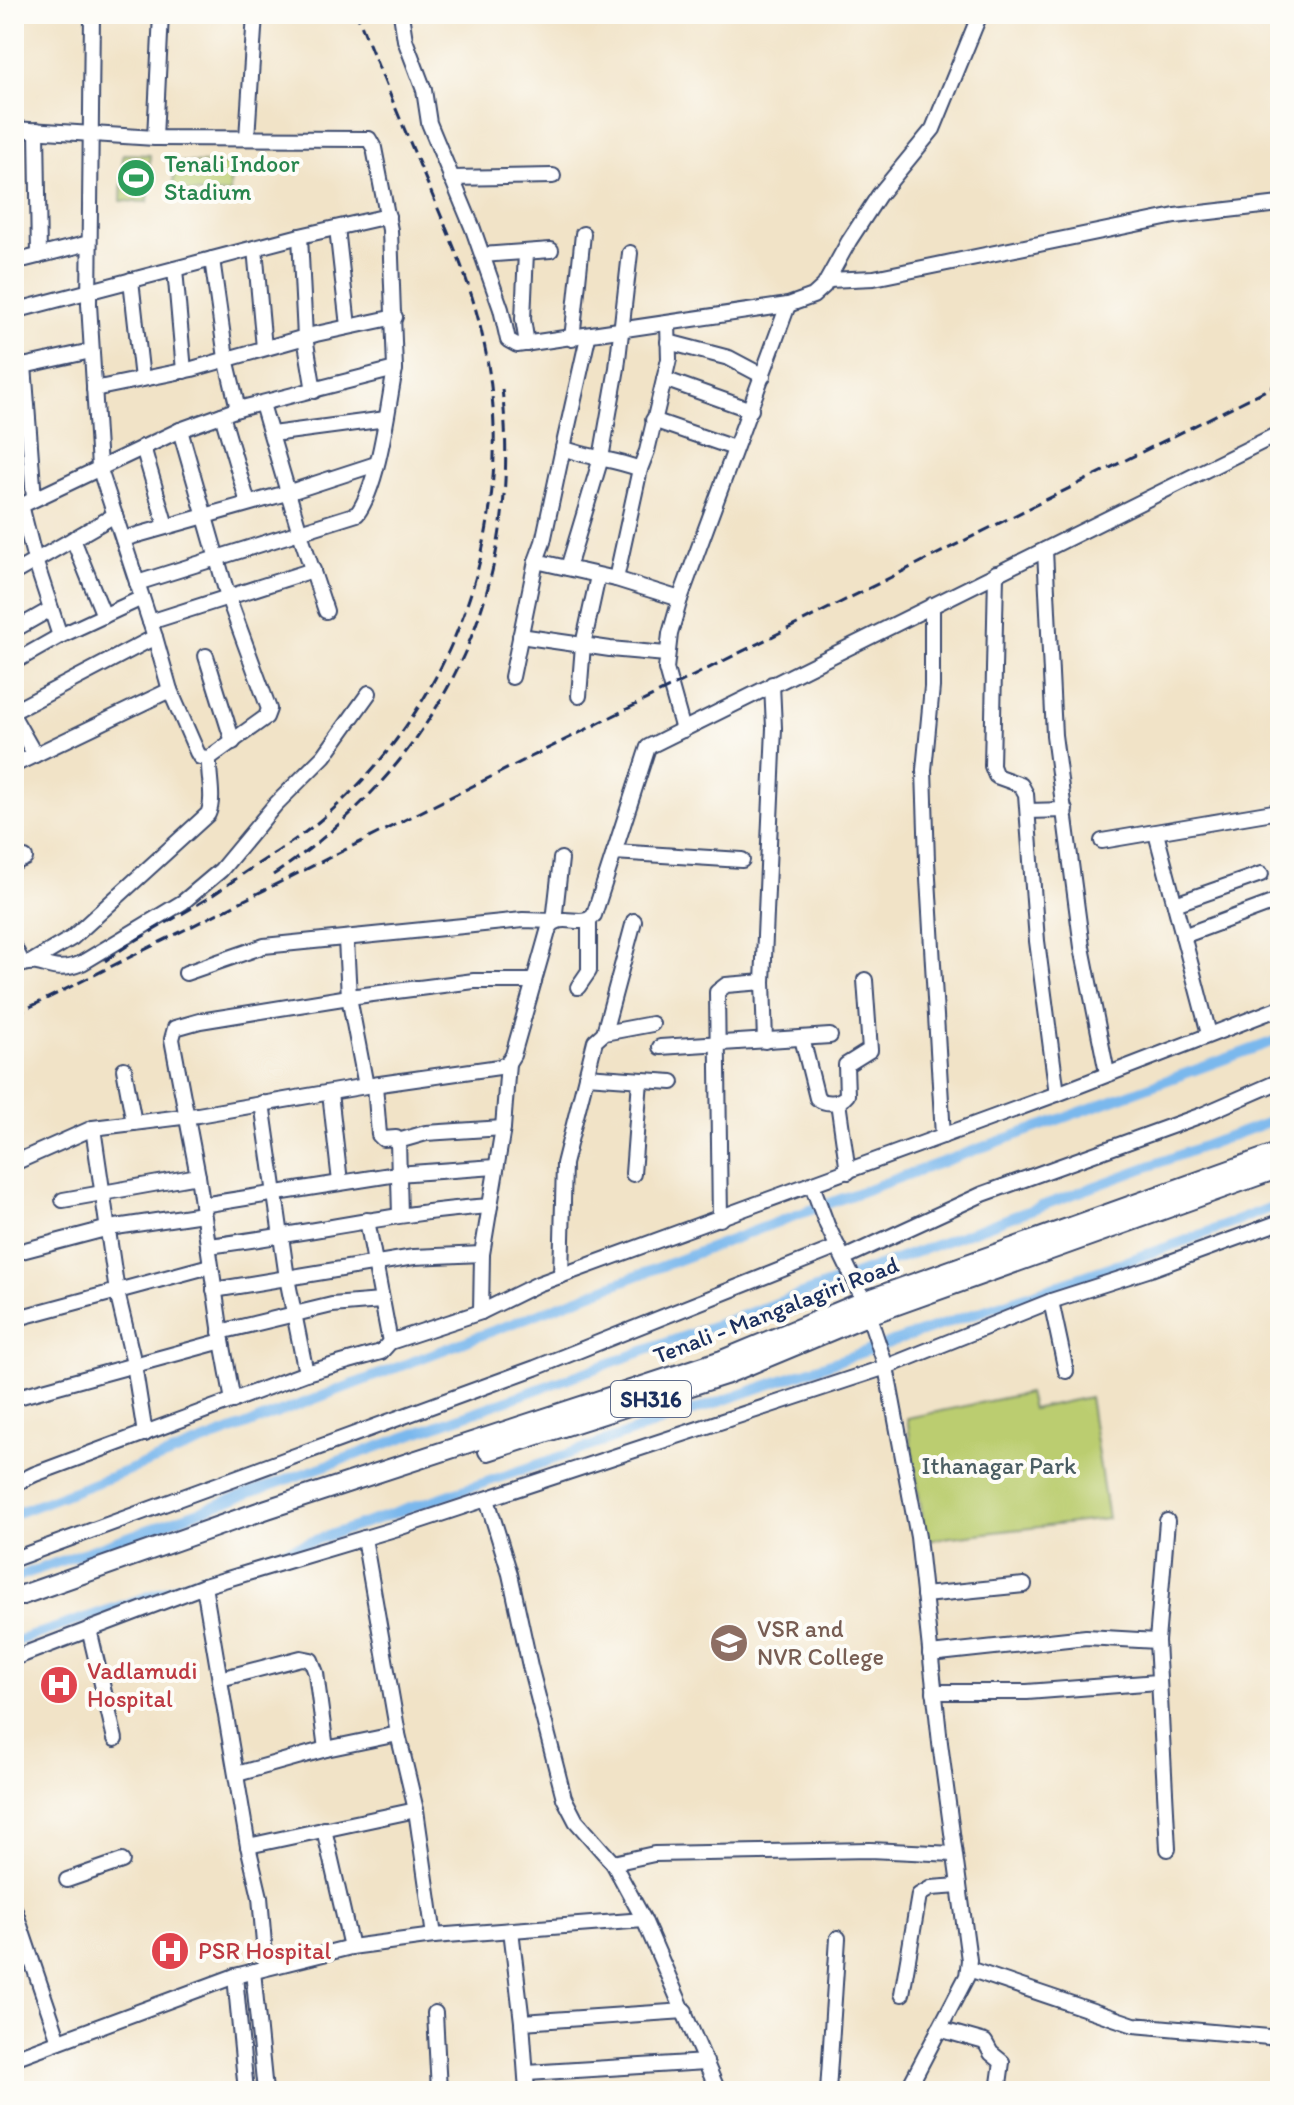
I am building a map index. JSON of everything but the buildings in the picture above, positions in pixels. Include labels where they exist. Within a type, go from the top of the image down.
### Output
[{"type":"main road","name":"Tenali - Mangalagiri Road","points":[[14,1598],[267,1509],[722,1360],[1280,1152]]},
{"type":"main road","name":"Tenali - Mangalagiri Road","points":[[14,1609],[323,1503],[725,1375],[866,1308],[1280,1168]]},
{"type":"street","points":[[92,14],[88,291],[99,467],[170,690],[197,752],[200,757],[209,758],[266,717],[269,709],[228,597],[180,430]]},
{"type":"street","points":[[155,138],[161,14]]},
{"type":"street","points":[[247,138],[255,14]]},
{"type":"street","points":[[401,14],[405,40],[424,90],[426,114],[482,255],[508,340],[517,345],[588,337],[788,305],[819,292],[879,195],[939,119],[980,14]]},
{"type":"street","points":[[14,129],[155,138],[369,139],[374,148],[388,216],[395,369],[376,464],[368,493],[357,514],[137,583]]},
{"type":"street","points":[[37,130],[39,256]]},
{"type":"street","points":[[451,178],[553,176]]},
{"type":"street","points":[[828,280],[874,278],[1175,216],[1280,204]]},
{"type":"street","points":[[14,311],[388,216]]},
{"type":"street","points":[[337,228],[348,326]]},
{"type":"street","points":[[572,339],[583,234]]},
{"type":"street","points":[[300,236],[305,337],[314,391]]},
{"type":"street","points":[[14,262],[89,243]]},
{"type":"street","points":[[255,248],[264,348]]},
{"type":"street","points":[[482,255],[551,250]]},
{"type":"street","points":[[526,252],[523,319],[527,344]]},
{"type":"street","points":[[568,568],[601,458],[617,368],[630,253]]},
{"type":"street","points":[[212,259],[226,358],[238,409]]},
{"type":"street","points":[[175,269],[184,371]]},
{"type":"street","points":[[131,280],[142,379]]},
{"type":"street","points":[[683,730],[666,669],[666,654],[680,599],[788,305]]},
{"type":"street","points":[[94,389],[184,371],[305,337],[395,317]]},
{"type":"street","points":[[616,579],[640,469],[669,359],[668,323]]},
{"type":"street","points":[[512,677],[588,337]]},
{"type":"street","points":[[668,342],[729,358],[763,376]]},
{"type":"street","points":[[60,636],[35,560],[23,504],[19,367],[91,351]]},
{"type":"street","points":[[23,504],[180,430],[238,409],[395,369]]},
{"type":"street","points":[[664,379],[751,410]]},
{"type":"street","points":[[262,404],[326,611]]},
{"type":"street","points":[[222,415],[248,503]]},
{"type":"street","points":[[272,434],[386,419]]},
{"type":"street","points":[[653,420],[734,448]]},
{"type":"street","points":[[578,987],[589,971],[589,921],[594,915],[648,747],[1280,433]]},
{"type":"street","points":[[143,447],[166,526]]},
{"type":"street","points":[[563,448],[640,469]]},
{"type":"street","points":[[123,539],[290,492],[376,464]]},
{"type":"street","points":[[14,573],[115,515]]},
{"type":"street","points":[[73,539],[104,616]]},
{"type":"street","points":[[1045,550],[1053,726],[1082,947],[1107,1073]]},
{"type":"street","points":[[536,561],[616,579],[680,599]]},
{"type":"street","points":[[14,711],[153,630],[228,597],[313,570]]},
{"type":"street","points":[[996,573],[992,766],[996,776],[1024,788],[1037,941],[1057,1094]]},
{"type":"street","points":[[579,696],[583,645],[598,576]]},
{"type":"street","points":[[14,662],[60,636],[142,598]]},
{"type":"street","points":[[932,605],[932,687],[924,770],[943,1136]]},
{"type":"street","points":[[14,630],[51,609]]},
{"type":"street","points":[[520,636],[666,654]]},
{"type":"street","points":[[206,656],[233,742]]},
{"type":"street","points":[[765,1041],[763,982],[774,728],[772,684]]},
{"type":"street","points":[[14,765],[170,690]]},
{"type":"street","points":[[24,965],[66,970],[183,902],[221,870],[266,815],[324,756],[369,693]]},
{"type":"street","points":[[14,718],[35,755]]},
{"type":"street","points":[[24,965],[72,938],[208,814],[212,804],[209,758]]},
{"type":"street","points":[[1028,811],[1065,810]]},
{"type":"street","points":[[1102,841],[1279,811]]},
{"type":"street","points":[[1156,833],[1209,1034]]},
{"type":"street","points":[[614,852],[742,860]]},
{"type":"street","points":[[481,1312],[482,1254],[503,1128],[508,1063],[549,928],[554,921],[561,859]]},
{"type":"street","points":[[1175,904],[1261,874]]},
{"type":"street","points":[[1183,936],[1272,903]]},
{"type":"street","points":[[186,973],[252,948],[523,920],[589,921]]},
{"type":"street","points":[[604,1033],[634,921]]},
{"type":"street","points":[[346,940],[349,997],[379,1135],[383,1139],[394,1137],[398,1141],[400,1215]]},
{"type":"street","points":[[14,947],[24,965]]},
{"type":"street","points":[[802,1038],[817,1098],[826,1103],[838,1102],[847,1095],[847,1062],[864,1056],[870,1050],[865,980]]},
{"type":"street","points":[[233,1401],[198,1176],[172,1039],[175,1028],[200,1021],[349,997],[474,981],[534,981]]},
{"type":"street","points":[[720,1219],[719,989],[726,985],[763,982]]},
{"type":"street","points":[[14,1467],[15,1483],[306,1373],[381,1352],[390,1342],[481,1312],[561,1276],[720,1219],[814,1192],[848,1172],[1280,1008]]},
{"type":"street","points":[[561,1276],[564,1164],[595,1041],[604,1033],[652,1024]]},
{"type":"street","points":[[660,1047],[830,1036]]},
{"type":"street","points":[[14,1163],[93,1128],[499,1067],[508,1063]]},
{"type":"street","points":[[124,1069],[134,1123]]},
{"type":"street","points":[[586,1076],[672,1082]]},
{"type":"street","points":[[633,1174],[640,1080]]},
{"type":"street","points":[[14,1559],[844,1258],[983,1194],[1202,1115],[1280,1081]]},
{"type":"street","points":[[330,1093],[340,1182]]},
{"type":"street","points":[[838,1102],[848,1172]]},
{"type":"street","points":[[262,1103],[287,1278],[306,1373]]},
{"type":"street","points":[[93,1128],[117,1292],[134,1364],[145,1434]]},
{"type":"street","points":[[398,1141],[426,1133],[503,1128]]},
{"type":"street","points":[[14,1253],[109,1228],[340,1182],[397,1174],[495,1167]]},
{"type":"street","points":[[63,1200],[198,1176]]},
{"type":"street","points":[[814,1192],[866,1308],[884,1362],[918,1537],[969,1969],[907,2091]]},
{"type":"street","points":[[208,1246],[282,1237],[400,1215],[490,1206]]},
{"type":"street","points":[[367,1220],[390,1342]]},
{"type":"street","points":[[14,1658],[204,1586],[487,1499],[1280,1222]]},
{"type":"street","points":[[214,1290],[414,1257],[482,1254]]},
{"type":"street","points":[[14,1319],[210,1266]]},
{"type":"street","points":[[14,1398],[294,1314],[332,1305],[381,1301]]},
{"type":"street","points":[[1051,1301],[1066,1371]]},
{"type":"street","points":[[487,1499],[510,1574],[564,1798],[576,1821],[613,1863],[644,1920],[718,2091]]},
{"type":"street","points":[[1167,1521],[1157,1641],[1168,1849]]},
{"type":"street","points":[[364,1538],[398,1734],[416,1810],[434,1936]]},
{"type":"street","points":[[924,1595],[1024,1585]]},
{"type":"street","points":[[204,1586],[248,1846],[260,1897],[265,2091]]},
{"type":"street","points":[[89,1629],[115,1739]]},
{"type":"street","points":[[930,1654],[1086,1637],[1157,1641]]},
{"type":"street","points":[[220,1679],[301,1658],[311,1660],[316,1673],[326,1749]]},
{"type":"street","points":[[934,1692],[1027,1692],[1158,1682]]},
{"type":"street","points":[[237,1774],[326,1749],[398,1734]]},
{"type":"street","points":[[248,1846],[416,1810]]},
{"type":"street","points":[[324,1829],[351,1947]]},
{"type":"street","points":[[613,1863],[654,1854],[870,1850],[954,1854]]},
{"type":"street","points":[[67,1880],[122,1861]]},
{"type":"street","points":[[902,1994],[919,1895],[931,1888],[959,1886]]},
{"type":"street","points":[[14,1908],[59,2041]]},
{"type":"street","points":[[14,2058],[235,1976],[351,1947],[434,1936],[644,1920]]},
{"type":"street","points":[[511,1930],[527,2091]]},
{"type":"street","points":[[828,2091],[838,1938]]},
{"type":"street","points":[[969,1969],[1134,2025],[1280,2038]]},
{"type":"street","points":[[235,1976],[246,2091]]},
{"type":"street","points":[[522,2022],[685,2011]]},
{"type":"street","points":[[435,2013],[439,2091]]},
{"type":"street","points":[[939,2029],[985,2042],[991,2053],[1002,2062],[998,2091]]},
{"type":"street","points":[[527,2073],[706,2062]]},
{"type":"green space","name":"Tenali Indoor Stadium","points":[[123,154],[150,155],[148,202],[121,201]]},
{"type":"green space","points":[[174,162],[231,164],[230,194],[173,192]]},
{"type":"green space","name":"Ithanagar Park","points":[[1028,1393],[1032,1409],[1089,1397],[1108,1519],[926,1540],[907,1418]]},
{"type":"waterway","points":[[14,1514],[775,1223],[1280,1039]]},
{"type":"waterway","points":[[14,1578],[1280,1118]]},
{"type":"waterway","points":[[14,1642],[1182,1242],[1280,1204]]},
{"type":"railway","points":[[105,961],[293,841],[368,775],[410,720],[444,660],[470,596],[487,529],[494,460],[491,391],[479,322],[458,256],[357,14]]},
{"type":"railway","points":[[14,1015],[1280,383]]},
{"type":"railway","points":[[273,875],[332,830],[382,780],[425,725],[459,666],[484,602],[499,534],[506,463],[502,389]]},
{"type":"place","name":"Tenali Indoor Stadium","points":[[136,178]]},
{"type":"place","name":"VSR and NVR College","points":[[729,1643]]},
{"type":"place","name":"Vadlamudi Hospital","points":[[59,1685]]},
{"type":"place","name":"PSR Hospital","points":[[170,1951]]}]
